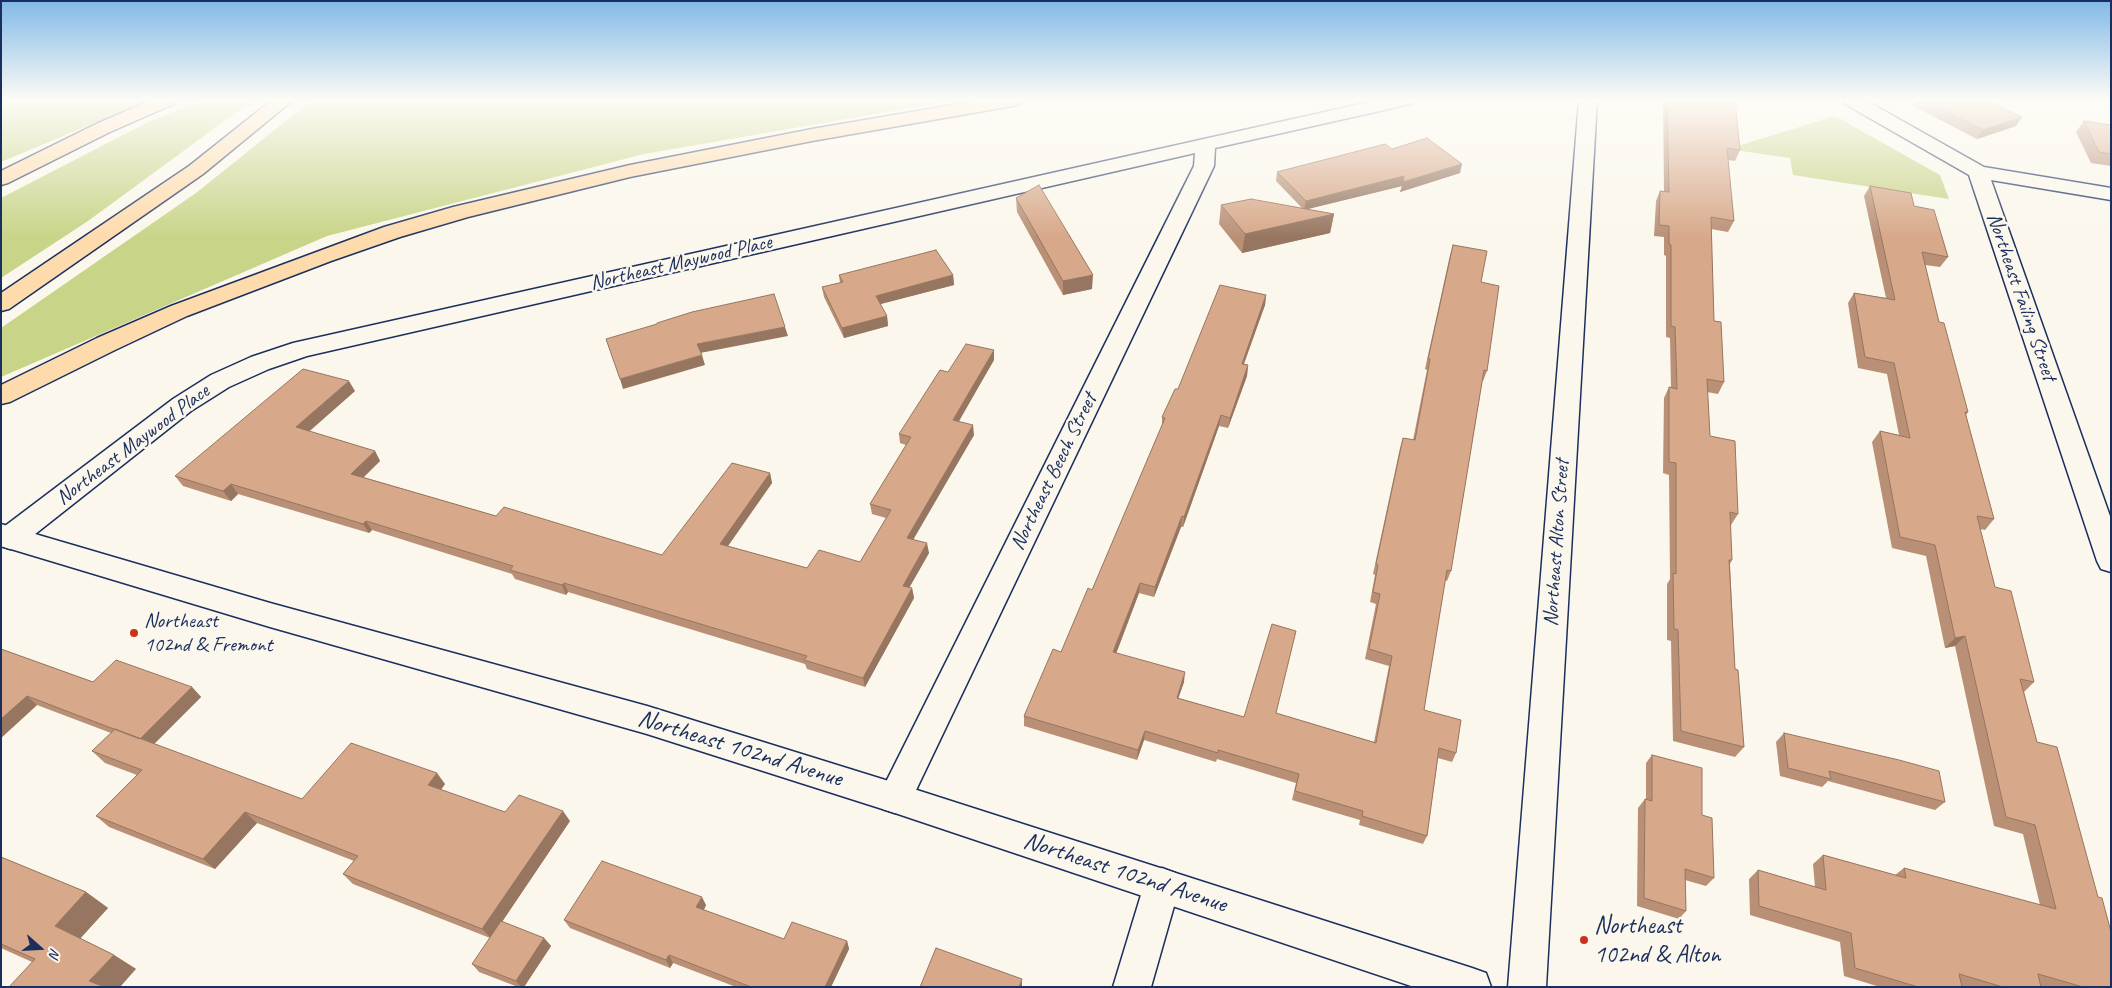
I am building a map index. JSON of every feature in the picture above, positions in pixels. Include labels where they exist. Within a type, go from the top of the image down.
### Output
[{"type":"highway","points":[[1,179],[67,146]]},
{"type":"highway","points":[[1,304],[189,175],[226,146]]},
{"type":"highway","points":[[1,396],[106,344],[179,311],[392,232],[461,212],[630,170],[754,146]]},
{"type":"street","name":"Northeast Maywood Place","points":[[4,539],[182,405],[220,381],[260,363],[302,349],[1196,146]]},
{"type":"street","name":"Northeast Beech Street","points":[[895,798],[1204,166],[1205,146]]},
{"type":"street","name":"Northeast Alton Street","points":[[1527,987],[1585,146]]},
{"type":"street","points":[[1933,146],[1978,172],[2111,194]]},
{"type":"street","name":"Northeast Failing Street","points":[[1978,172],[2111,561]]},
{"type":"street","name":"Northeast 102nd Avenue","points":[[4,539],[647,720],[895,798],[1472,987]]},
{"type":"street","points":[[1132,987],[1162,885]]},
{"type":"green space","points":[[1,146],[39,146],[1,162]]},
{"type":"green space","points":[[101,146],[190,146],[88,221],[1,278],[1,198]]},
{"type":"green space","points":[[254,146],[690,146],[644,154],[327,236],[1,377],[1,328],[196,193]]},
{"type":"green space","points":[[1737,146],[1889,146],[1940,175],[1949,199],[1793,175],[1790,158],[1728,149]]},
{"type":"building","points":[[1377,146],[1388,146],[1392,149],[1401,146],[1438,146],[1462,164],[1403,182],[1404,176],[1306,201],[1277,172]]},
{"type":"building","points":[[1668,146],[1740,146],[1740,150],[1727,148],[1734,221],[1711,217],[1714,321],[1721,322],[1724,382],[1707,379],[1710,436],[1735,441],[1738,514],[1730,512],[1732,560],[1729,560],[1735,669],[1738,670],[1744,747],[1681,731],[1678,630],[1674,629],[1673,573],[1676,574],[1676,463],[1669,462],[1669,387],[1677,389],[1675,327],[1671,326],[1671,245],[1669,244],[1669,226],[1659,225],[1660,191],[1669,192]]},
{"type":"building","points":[[2096,146],[2111,146],[2111,154],[2099,152]]},
{"type":"building","points":[[1039,185],[1093,275],[1063,281],[1016,198]]},
{"type":"building","points":[[1870,186],[1911,193],[1914,206],[1934,210],[1948,257],[1922,252],[1939,322],[1944,323],[1968,412],[1965,412],[1994,519],[1977,516],[1995,587],[2011,591],[2034,682],[2020,679],[2037,742],[2057,747],[2098,897],[2102,898],[2111,932],[2111,987],[2083,987],[2038,974],[2041,987],[2003,987],[1959,974],[1962,987],[1918,987],[1855,968],[1851,933],[1759,906],[1758,870],[1826,890],[1823,855],[1906,878],[1904,868],[2056,909],[2035,825],[2006,817],[1965,636],[1955,638],[1935,545],[1900,537],[1880,431],[1910,438],[1894,363],[1865,357],[1854,293],[1895,300]]},
{"type":"building","points":[[1251,199],[1334,214],[1245,234],[1221,205]]},
{"type":"building","points":[[1453,245],[1487,251],[1481,282],[1499,286],[1487,371],[1484,370],[1451,571],[1447,570],[1424,710],[1461,720],[1456,753],[1439,748],[1427,836],[1362,816],[1363,811],[1295,791],[1299,774],[1218,750],[1218,753],[1145,731],[1138,750],[1024,716],[1053,649],[1061,652],[1088,588],[1092,590],[1165,418],[1162,417],[1175,389],[1178,389],[1220,285],[1266,295],[1242,364],[1248,365],[1230,418],[1221,415],[1184,517],[1182,516],[1155,587],[1140,583],[1113,652],[1185,672],[1177,698],[1244,717],[1272,624],[1296,631],[1276,713],[1376,743],[1392,656],[1369,649],[1380,594],[1373,592],[1378,565],[1376,564],[1403,438],[1415,440],[1430,359],[1428,359]]},
{"type":"building","points":[[936,250],[953,275],[876,296],[887,316],[842,328],[822,287],[843,282],[839,275]]},
{"type":"building","points":[[774,294],[785,327],[697,344],[702,355],[620,379],[606,339],[692,312]]},
{"type":"building","points":[[966,344],[994,350],[953,420],[973,425],[907,538],[927,543],[903,586],[912,588],[863,678],[804,660],[807,656],[564,583],[562,585],[510,570],[513,566],[366,521],[363,524],[231,484],[223,491],[175,476],[303,369],[349,381],[296,427],[375,451],[351,474],[496,516],[504,507],[662,555],[732,463],[770,473],[720,544],[807,568],[819,550],[860,562],[891,510],[870,504],[911,437],[899,434],[940,370],[948,372]]},
{"type":"building","points":[[1,649],[93,682],[116,660],[192,687],[140,739],[27,696],[1,719]]},
{"type":"building","points":[[115,729],[302,799],[351,743],[437,773],[428,785],[505,812],[519,795],[563,811],[482,929],[343,874],[358,856],[245,812],[203,859],[96,816],[142,770],[92,751]]},
{"type":"building","points":[[1784,733],[1939,771],[1945,802],[1829,771],[1831,779],[1788,768]]},
{"type":"building","points":[[1652,755],[1702,768],[1702,815],[1712,818],[1714,878],[1685,869],[1686,911],[1644,898],[1645,799],[1652,801]]},
{"type":"building","points":[[1,857],[86,892],[55,926],[114,955],[89,981],[105,987],[9,987],[35,959],[1,944]]},
{"type":"building","points":[[602,861],[702,897],[696,907],[784,939],[792,922],[847,941],[825,987],[751,987],[669,955],[666,960],[564,920]]},
{"type":"building","points":[[501,921],[544,938],[516,981],[472,964]]},
{"type":"building","points":[[936,948],[1022,979],[1019,987],[920,987]]},
{"type":"place","name":"Northeast 102nd & Fremont","points":[[134,633]]},
{"type":"place","name":"Northeast 102nd & Alton","points":[[1584,940]]}]
